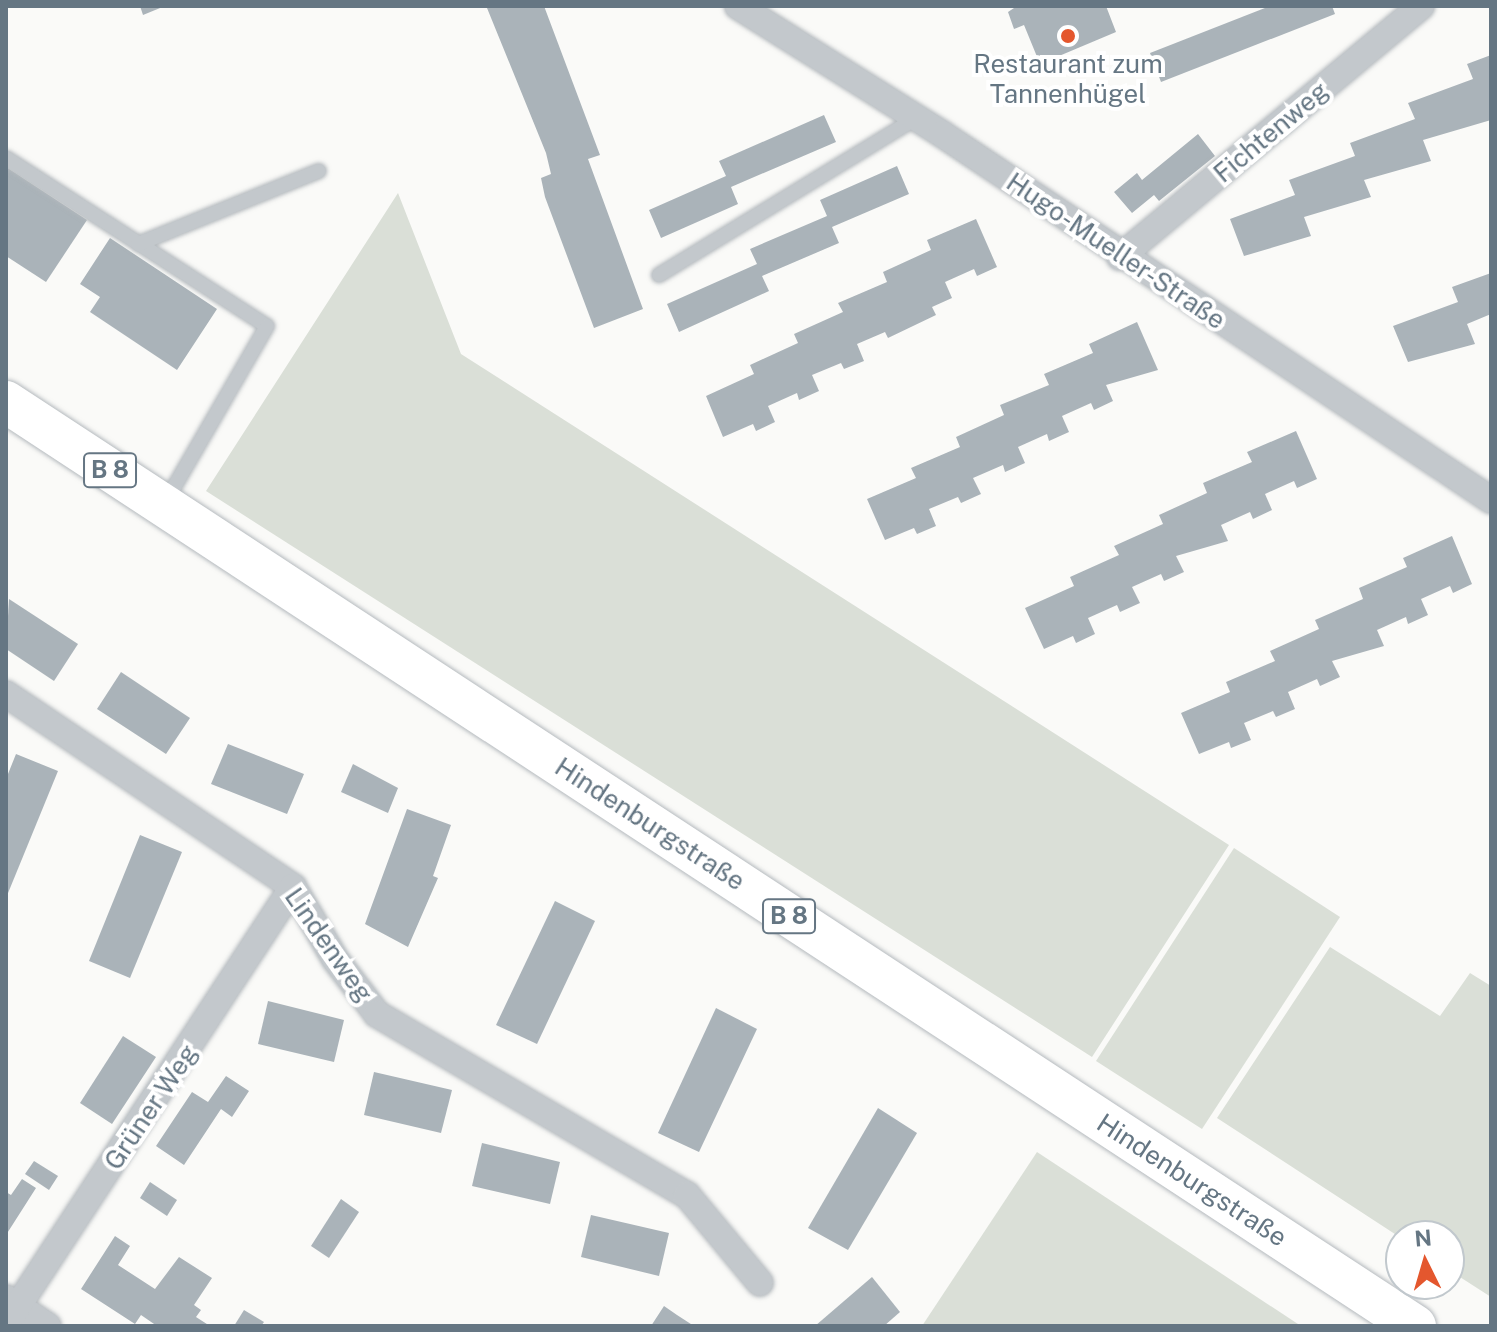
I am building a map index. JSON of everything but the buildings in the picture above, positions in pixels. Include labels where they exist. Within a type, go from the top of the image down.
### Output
[{"type":"main road","name":"Hindenburgstraße","points":[[6,402],[1415,1326]]},
{"type":"street","name":"Hugo-Mueller-Straße","points":[[738,6],[916,118],[1120,257],[1491,500]]},
{"type":"street","name":"Fichtenweg","points":[[1120,257],[1421,6]]},
{"type":"street","name":"Lindenweg","points":[[6,694],[293,887],[335,959],[377,1014],[687,1195],[760,1283]]},
{"type":"street","name":"Grüner Weg","points":[[10,1310],[293,887]]},
{"type":"street","points":[[10,1310],[48,1326]]},
{"type":"lane","points":[[659,275],[916,118]]},
{"type":"lane","points":[[6,158],[267,326],[163,505]]},
{"type":"lane","points":[[138,244],[319,171]]},
{"type":"shaded area","points":[[398,193],[461,354],[1229,845],[1092,1057],[206,491]]},
{"type":"shaded area","points":[[1234,848],[1340,917],[1202,1129],[1096,1061]]},
{"type":"shaded area","points":[[1330,947],[1440,1016],[1470,973],[1491,986],[1491,1297],[1465,1280],[1465,1220],[1385,1220],[1385,1228],[1217,1118]]},
{"type":"shaded area","points":[[1037,1152],[1301,1326],[922,1326]]},
{"type":"place","name":"Restaurant zum Tannenhügel","points":[[1068,36]]}]
